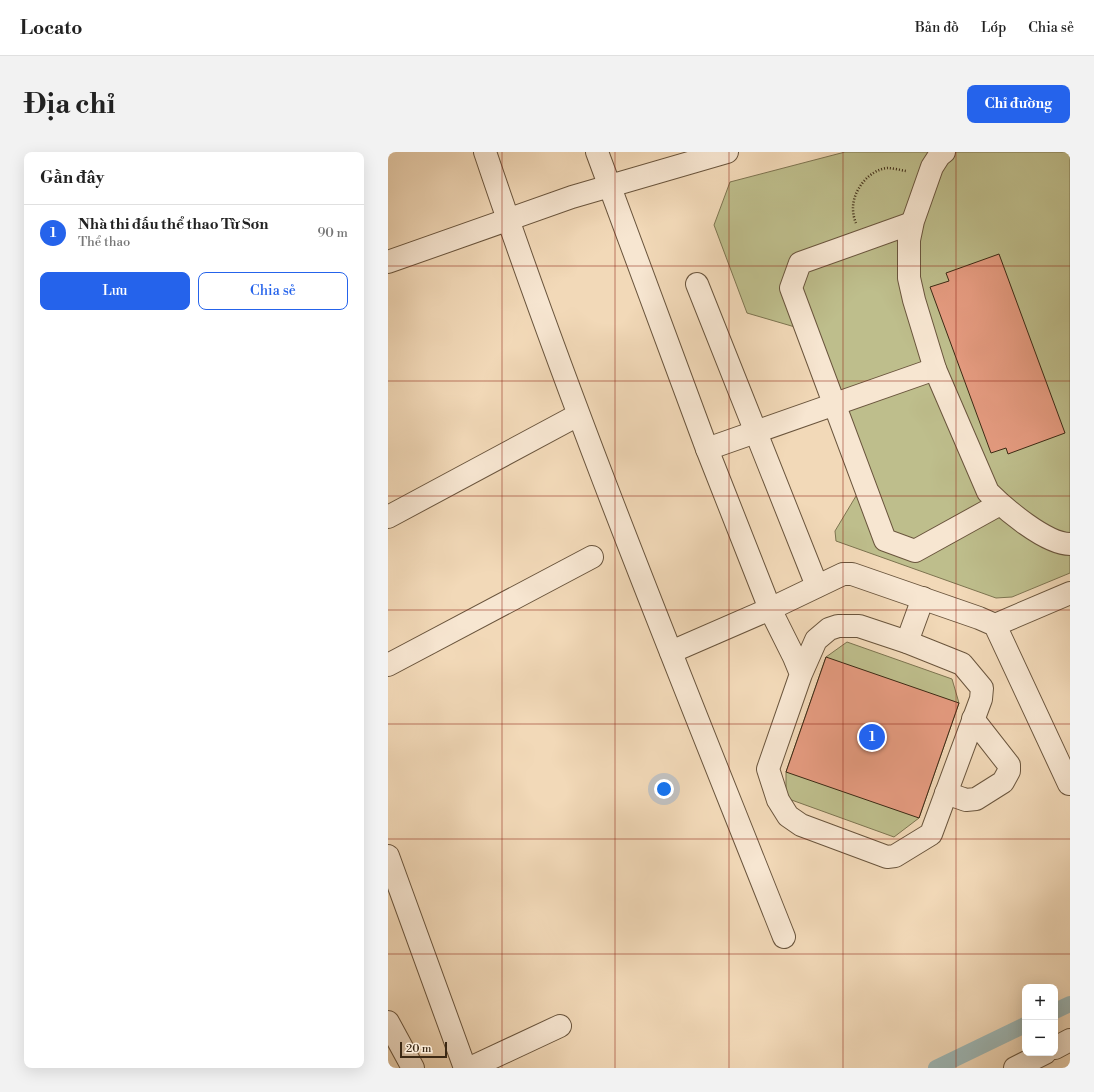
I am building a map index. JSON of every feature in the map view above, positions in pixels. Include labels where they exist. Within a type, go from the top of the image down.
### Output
[{"type":"street","points":[[485,152],[578,415],[784,937]]},
{"type":"street","points":[[597,152],[707,449],[770,609],[794,657],[800,674]]},
{"type":"street","points":[[944,152],[939,156],[932,168],[912,224],[909,240],[909,278],[914,300],[935,369],[988,492],[1000,504],[1045,536],[1065,544],[1070,544]]},
{"type":"street","points":[[388,262],[572,197],[721,153]]},
{"type":"street","points":[[912,224],[800,263],[791,288],[884,540],[915,551],[1000,504]]},
{"type":"street","points":[[697,284],[817,586]]},
{"type":"street","points":[[707,449],[935,369]]},
{"type":"street","points":[[388,517],[578,415]]},
{"type":"street","points":[[388,665],[592,557]]},
{"type":"street","points":[[671,652],[770,609],[843,574],[852,574],[923,598],[995,625],[1069,784]]},
{"type":"street","points":[[995,625],[1070,593]]},
{"type":"street","points":[[907,642],[923,598]]},
{"type":"street","points":[[843,626],[859,626],[907,642],[962,664],[982,688],[981,699],[931,834],[895,856],[887,857],[801,825],[788,816],[778,800],[768,769],[800,674],[816,640],[829,629],[843,626]]},
{"type":"street","points":[[946,793],[966,800],[976,799],[1003,782],[1009,771],[1009,765],[973,719]]},
{"type":"street","points":[[388,856],[465,1068]]},
{"type":"street","points":[[388,1022],[413,1068]]},
{"type":"street","points":[[470,1068],[560,1026]]},
{"type":"street","points":[[1058,1046],[1070,1040]]},
{"type":"street","points":[[1015,1068],[1038,1056]]},
{"type":"path","points":[[856,226],[852,207],[862,183],[872,174],[886,168],[906,171]]},
{"type":"green space","points":[[845,152],[1070,152],[1070,573],[1012,597],[996,598],[836,541],[835,531],[859,491],[795,327],[747,313],[714,225],[730,182]]},
{"type":"green space","points":[[847,642],[952,679],[959,703],[919,818],[894,837],[786,798],[786,772],[826,657]]},
{"type":"building","points":[[999,254],[1065,433],[1008,454],[1006,448],[991,453],[930,287],[949,281],[946,273]]},
{"type":"building","points":[[826,657],[959,703],[919,818],[786,772]]},
{"type":"waterway","points":[[1058,1010],[1070,1004]]},
{"type":"waterway","points":[[936,1068],[1022,1026]]},
{"type":"place","name":"Nhà thi đấu thể thao Từ Sơn","points":[[872,737]]}]
